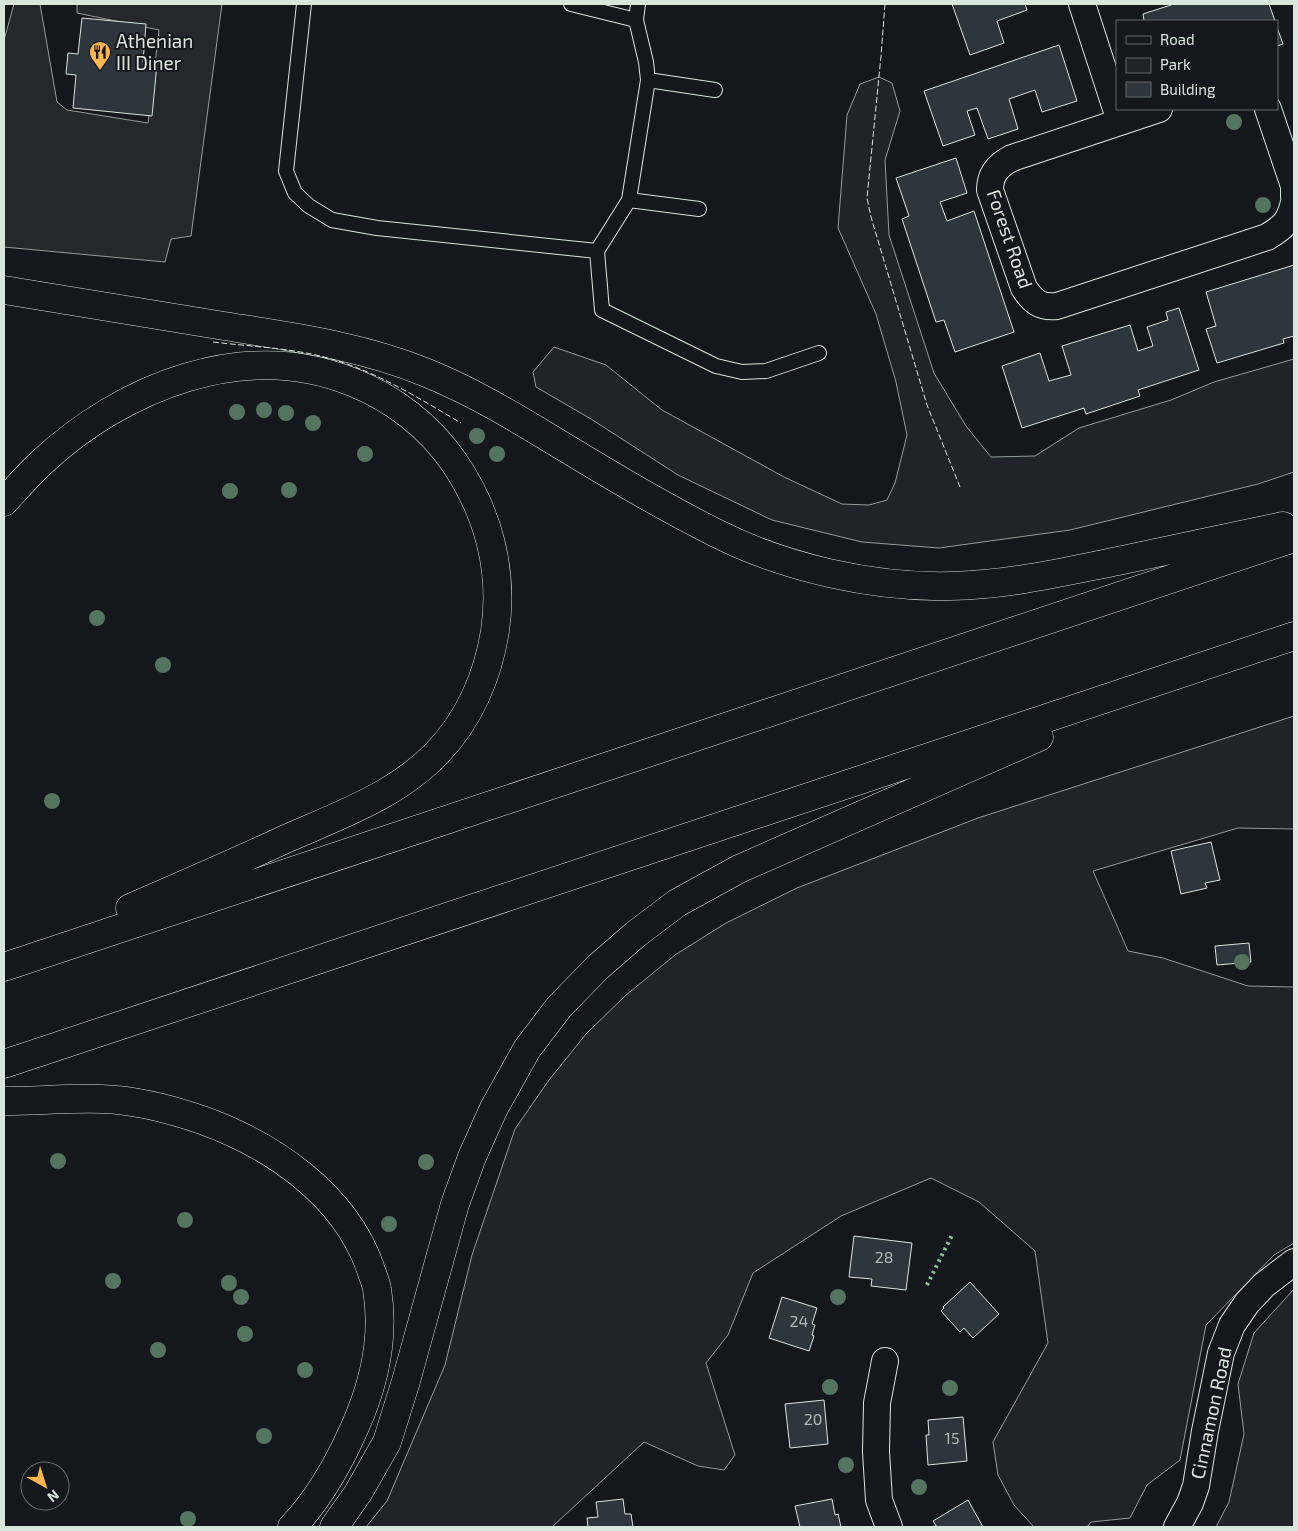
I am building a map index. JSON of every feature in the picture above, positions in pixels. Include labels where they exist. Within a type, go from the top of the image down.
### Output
[{"type":"highway","points":[[4,290],[305,339],[367,352],[398,362],[478,397],[656,502],[719,535],[784,561],[817,570],[882,582],[948,586],[989,584],[1051,575],[1294,524]]},
{"type":"highway","points":[[4,502],[41,463],[83,429],[123,404],[157,388],[184,378],[240,366],[268,365],[317,370],[340,377],[388,400],[416,421],[448,454],[471,490],[485,520],[497,570],[498,594],[497,619],[492,646],[476,696],[452,736],[438,753],[421,768],[402,782],[359,806],[4,966]]},
{"type":"highway","points":[[4,966],[1294,538]]},
{"type":"highway","points":[[4,1064],[1294,636]]},
{"type":"highway","points":[[334,1527],[358,1492],[387,1442],[406,1381],[455,1204],[472,1157],[494,1108],[527,1049],[558,1007],[598,967],[636,934],[677,903],[739,869],[1190,670]]},
{"type":"highway","points":[[4,1101],[103,1099],[138,1103],[201,1120],[232,1132],[276,1155],[311,1183],[343,1216],[364,1251],[377,1288],[380,1327],[375,1368],[364,1406],[344,1452],[323,1490],[292,1527]]},
{"type":"street","points":[[1082,4],[1116,109]]},
{"type":"street","points":[[1116,110],[1120,121]]},
{"type":"street","name":"Forest Road","points":[[1156,110],[1012,158],[1005,161],[993,175],[990,182],[990,190],[1024,288],[1040,305],[1048,307],[1058,306],[1267,237],[1282,228],[1291,216],[1294,202]]},
{"type":"street","points":[[1268,110],[1294,186],[1294,196]]},
{"type":"street","name":"Cinnamon Road","points":[[1177,1527],[1190,1503],[1196,1486],[1221,1353],[1232,1325],[1247,1303],[1264,1285],[1294,1262]]},
{"type":"street","points":[[885,1362],[877,1403],[876,1452],[880,1500],[888,1527]]},
{"type":"lane","points":[[304,4],[286,171],[295,192],[309,206],[332,220],[377,228],[597,251]]},
{"type":"lane","points":[[571,4],[636,20]]},
{"type":"lane","points":[[638,4],[636,20],[646,62],[648,80],[629,200],[597,251],[602,310],[716,366],[742,372],[766,371],[819,353]]},
{"type":"lane","points":[[648,80],[715,90]]},
{"type":"lane","points":[[629,200],[699,209]]},
{"type":"green space","points":[[879,77],[892,83],[900,111],[885,160],[889,235],[934,373],[966,426],[991,457],[1035,456],[1079,428],[1171,400],[1214,382],[1294,359],[1294,472],[1258,484],[1070,530],[939,548],[862,542],[772,520],[678,475],[591,419],[536,387],[533,372],[554,347],[606,365],[662,410],[784,477],[842,504],[869,505],[887,500],[895,483],[907,435],[896,382],[876,314],[838,228],[847,115],[860,84]]},
{"type":"green space","points":[[1294,716],[1294,829],[1238,828],[1093,871],[1128,951],[1163,958],[1248,986],[1294,987],[1294,1243],[1274,1255],[1206,1325],[1180,1460],[1147,1485],[1130,1518],[1091,1522],[1087,1527],[1034,1527],[1014,1505],[998,1475],[993,1442],[1048,1343],[1035,1251],[979,1202],[931,1178],[841,1216],[753,1273],[728,1335],[706,1363],[735,1455],[724,1470],[698,1466],[644,1442],[552,1527],[366,1527],[387,1501],[445,1365],[472,1255],[515,1129],[549,1080],[586,1034],[625,996],[675,955],[726,923],[797,888],[978,818]]},
{"type":"green space","points":[[1294,1289],[1294,1527],[1216,1527],[1229,1502],[1244,1434],[1238,1384],[1254,1333]]},
{"type":"shaded area","points":[[14,4],[40,4],[57,102],[67,110],[148,123],[159,30],[77,13],[77,4],[222,4],[191,236],[171,239],[165,262],[4,247],[4,40]]},
{"type":"building","points":[[952,4],[1025,4],[1027,10],[997,21],[1004,43],[970,55]]},
{"type":"building","points":[[1174,4],[1269,4],[1275,20],[1144,20],[1143,14]]},
{"type":"building","points":[[82,18],[146,24],[143,62],[157,64],[152,116],[73,108],[76,75],[66,74],[68,53],[78,54]]},
{"type":"building","points":[[1278,30],[1283,44],[1278,46]]},
{"type":"building","points":[[1059,45],[1077,101],[1042,112],[1035,90],[1009,99],[1018,129],[988,139],[977,108],[967,111],[975,135],[943,146],[924,91]]},
{"type":"building","points":[[956,158],[967,193],[940,202],[947,221],[974,211],[1014,332],[955,352],[944,320],[936,322],[902,219],[909,216],[896,178]]},
{"type":"building","points":[[1294,265],[1294,336],[1283,339],[1284,343],[1217,363],[1206,329],[1216,326],[1206,292]]},
{"type":"building","points":[[1179,308],[1199,370],[1138,390],[1140,396],[1086,414],[1084,408],[1022,428],[1002,366],[1040,353],[1049,381],[1071,375],[1062,346],[1130,325],[1138,351],[1153,346],[1147,327],[1168,320],[1166,312]]},
{"type":"building","points":[[1211,842],[1220,880],[1205,883],[1207,888],[1181,894],[1171,851]]},
{"type":"building","points":[[1249,943],[1251,962],[1217,965],[1215,946]]},
{"type":"building","points":[[854,1236],[912,1243],[906,1290],[871,1286],[872,1279],[849,1277]]},
{"type":"building","points":[[970,1282],[999,1314],[973,1338],[964,1328],[960,1332],[941,1311]]},
{"type":"building","points":[[782,1297],[817,1308],[812,1324],[815,1325],[812,1335],[814,1336],[809,1351],[769,1338]]},
{"type":"building","points":[[824,1400],[828,1444],[790,1448],[785,1404]]},
{"type":"building","points":[[963,1417],[967,1461],[928,1465],[926,1435],[929,1435],[928,1420]]},
{"type":"building","points":[[623,1499],[625,1514],[631,1514],[633,1527],[588,1527],[587,1518],[598,1517],[596,1502]]},
{"type":"building","points":[[832,1499],[835,1515],[838,1514],[841,1527],[800,1527],[795,1506]]},
{"type":"building","points":[[968,1500],[983,1527],[937,1527],[933,1521]]},
{"type":"hedge","points":[[927,1285],[953,1233]]},
{"type":"fence","points":[[885,4],[867,198],[927,405],[960,487]]},
{"type":"fence","points":[[213,342],[307,353],[338,361],[386,381],[461,423]]},
{"type":"place","name":"Athenian III Diner","points":[[100,71]]}]
